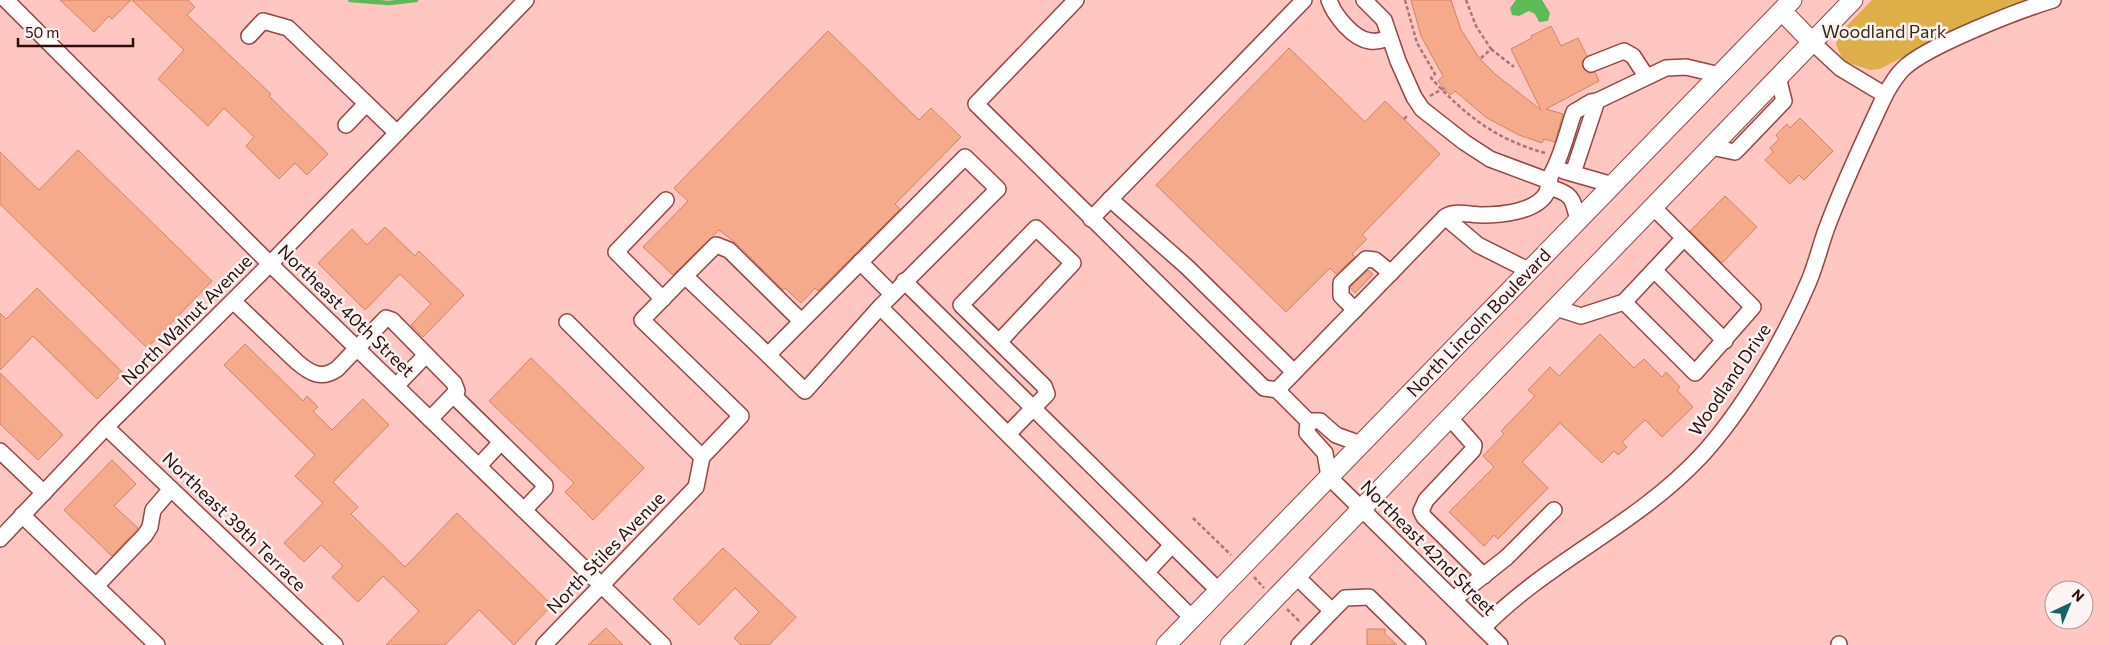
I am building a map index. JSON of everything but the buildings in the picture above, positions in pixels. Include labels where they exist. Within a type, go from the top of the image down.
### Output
[{"type":"main road","points":[[1230,645],[1853,0]]},
{"type":"main road","points":[[1787,6],[1812,42]]},
{"type":"main road","name":"North Lincoln Boulevard","points":[[1166,645],[1787,6]]},
{"type":"street","name":"Northeast 40th Street","points":[[6,0],[270,264],[663,645]]},
{"type":"street","name":"North Walnut Avenue","points":[[0,539],[106,427],[270,264],[526,0]]},
{"type":"street","points":[[1076,0],[976,104],[1264,388],[1277,390],[1308,422],[1307,432],[1325,452],[1329,477]]},
{"type":"street","points":[[1091,219],[1304,0]]},
{"type":"street","points":[[1329,0],[1342,21],[1362,38],[1375,42],[1389,38]]},
{"type":"street","points":[[1364,0],[1381,16],[1414,97],[1422,109],[1464,142],[1490,159],[1551,179],[1574,202],[1578,221]]},
{"type":"street","name":"Woodland Drive","points":[[1483,628],[1522,593],[1598,541],[1660,494],[1701,456],[1726,425],[1782,337],[1809,280],[1846,181],[1885,95],[1903,69],[1924,54],[1975,30],[2054,0]]},
{"type":"street","points":[[249,36],[263,21],[288,28],[397,133]]},
{"type":"street","points":[[1812,42],[1840,68],[1885,95]]},
{"type":"street","points":[[1591,64],[1624,51],[1633,56],[1646,76]]},
{"type":"street","points":[[1277,390],[1445,217],[1454,213],[1485,215],[1514,211],[1540,201],[1547,192],[1574,112],[1658,70],[1675,67],[1720,75]]},
{"type":"street","points":[[1573,173],[1597,101]]},
{"type":"street","points":[[346,125],[366,104]]},
{"type":"street","points":[[685,276],[805,391],[880,306],[998,189],[965,157],[768,355]]},
{"type":"street","points":[[1551,179],[1573,173],[1613,185]]},
{"type":"street","points":[[1110,199],[1187,267],[1294,372]]},
{"type":"street","points":[[663,299],[616,252],[666,200]]},
{"type":"street","points":[[1624,302],[1695,373],[1753,307],[1653,207]]},
{"type":"street","points":[[1445,217],[1478,245],[1530,271]]},
{"type":"street","points":[[999,342],[1073,263],[1036,228],[961,305],[1044,386],[1047,394],[1008,434]]},
{"type":"street","points":[[1556,308],[1581,316],[1624,302],[1684,238]]},
{"type":"street","points":[[567,322],[702,457],[741,416],[642,320],[716,245],[729,250],[801,321]]},
{"type":"street","points":[[1354,310],[1341,296],[1341,283],[1366,259],[1375,260],[1391,273]]},
{"type":"street","points":[[860,262],[892,294]]},
{"type":"street","points":[[1654,270],[1725,341]]},
{"type":"street","points":[[904,281],[1219,591]]},
{"type":"street","points":[[233,301],[297,362],[318,375],[327,376],[337,370],[386,318],[392,320],[454,383],[457,391],[430,419]]},
{"type":"street","points":[[880,306],[1192,618]]},
{"type":"street","points":[[396,386],[426,354]]},
{"type":"street","points":[[453,395],[545,485],[524,510]]},
{"type":"street","points":[[1450,418],[1471,439],[1474,445],[1473,450],[1426,500],[1421,511],[1424,518],[1484,576]]},
{"type":"street","points":[[1308,422],[1320,421],[1336,435],[1361,444]]},
{"type":"street","name":"Northeast 39th Terrace","points":[[106,427],[335,645]]},
{"type":"street","points":[[478,466],[501,442]]},
{"type":"street","points":[[0,451],[44,493]]},
{"type":"street","name":"North Stiles Avenue","points":[[544,645],[696,488],[702,457]]},
{"type":"street","name":"Northeast 42nd Street","points":[[1329,477],[1500,645]]},
{"type":"street","points":[[96,586],[145,535],[150,527],[153,510],[171,489]]},
{"type":"street","points":[[1454,599],[1484,576],[1554,510]]},
{"type":"street","points":[[22,515],[157,645]]},
{"type":"street","points":[[1147,572],[1172,545]]},
{"type":"street","points":[[1296,577],[1332,611]]},
{"type":"street","points":[[1299,645],[1344,598],[1369,597],[1418,645]]},
{"type":"path","points":[[1404,0],[1417,42],[1435,74],[1431,78],[1465,112],[1488,130],[1514,143],[1546,154]]},
{"type":"path","points":[[1466,0],[1472,20],[1491,49],[1514,67]]},
{"type":"path","points":[[1480,59],[1491,49]]},
{"type":"path","points":[[1425,100],[1443,88]]},
{"type":"path","points":[[1193,518],[1232,556]]},
{"type":"path","points":[[1251,575],[1265,588]]},
{"type":"path","points":[[1284,606],[1295,617]]},
{"type":"green space","name":"Woodland Park","points":[[1872,0],[2033,0],[1918,49],[1880,69],[1870,70],[1843,61],[1836,44],[1842,31]]},
{"type":"shaded area","points":[[1516,0],[1542,0],[1550,13],[1548,21],[1539,22],[1535,14],[1529,11],[1519,16],[1512,15],[1510,8]]},
{"type":"waterway","points":[[350,0],[389,3],[416,0]]}]
